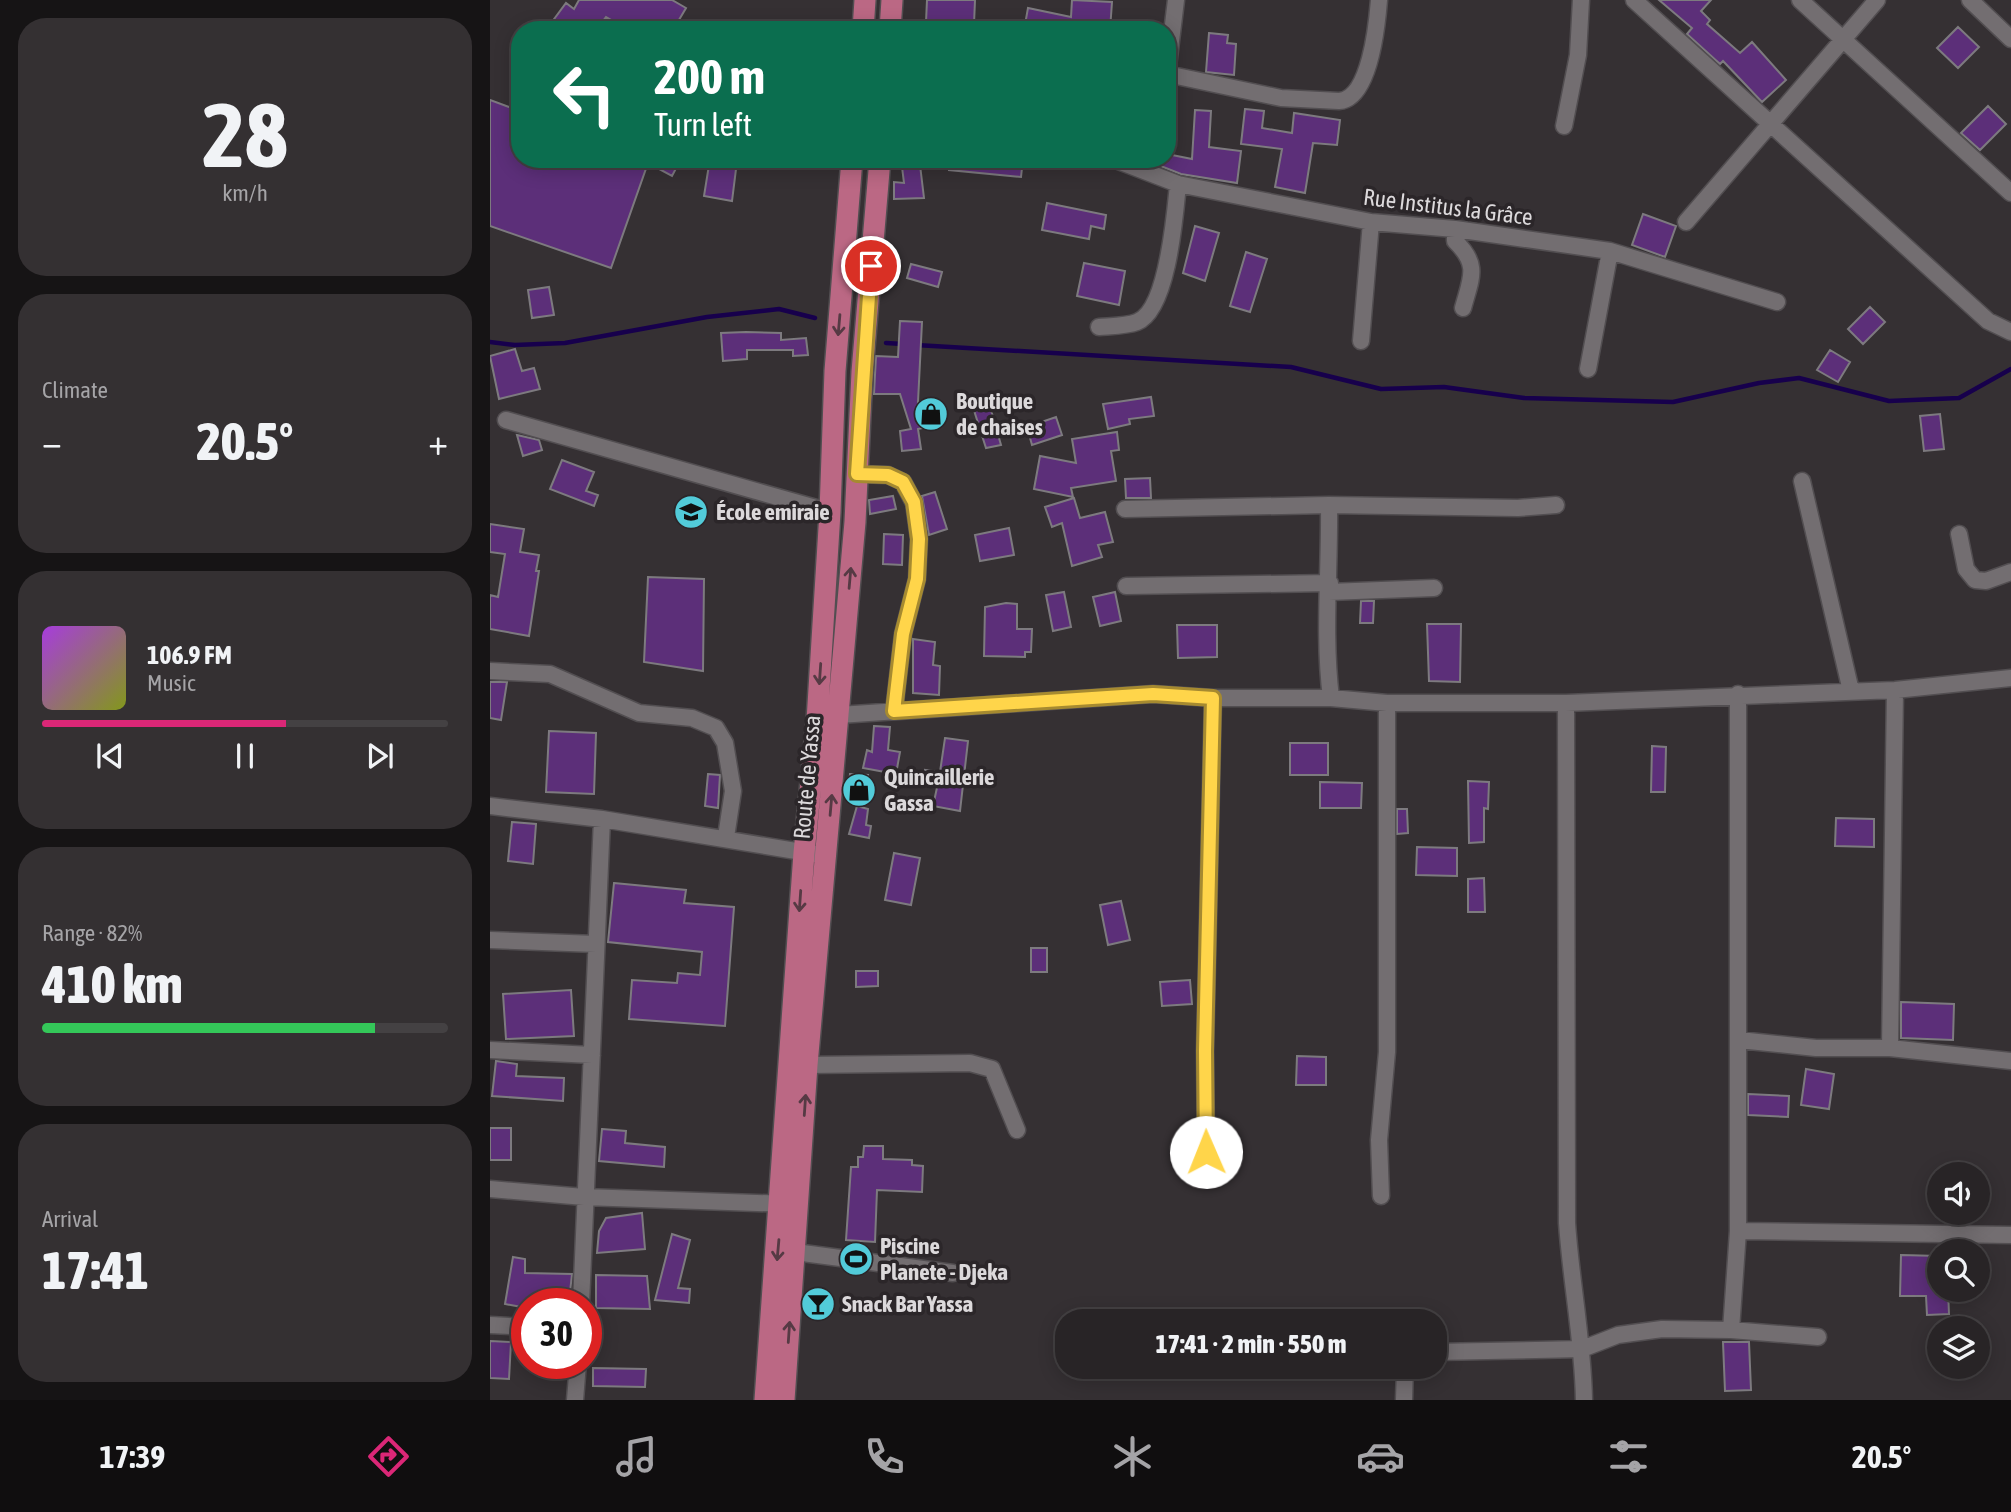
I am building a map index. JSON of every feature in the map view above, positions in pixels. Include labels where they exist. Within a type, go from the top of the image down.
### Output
[{"type":"main road","points":[[864,21],[865,0]]},
{"type":"main road","points":[[891,21],[892,0]]},
{"type":"main road","name":"Route de Yassa","points":[[784,1400],[795,1252],[790,1204],[804,853],[817,721],[830,512],[835,371],[851,168]]},
{"type":"main road","name":"Route de Yassa","points":[[765,1400],[807,1065],[827,855],[879,168]]},
{"type":"street","points":[[1173,21],[1176,0]]},
{"type":"street","points":[[1176,76],[1281,98],[1346,101],[1356,93],[1370,63],[1379,0]]},
{"type":"street","points":[[1564,126],[1578,55],[1581,0]]},
{"type":"street","points":[[1634,0],[1988,321],[2011,332]]},
{"type":"street","points":[[1800,0],[2011,193]]},
{"type":"street","points":[[1686,222],[1877,0]]},
{"type":"street","points":[[1970,0],[2011,39]]},
{"type":"street","name":"Rue Institus la Grâce","points":[[1136,168],[1178,184],[1371,222],[1455,229],[1610,251],[1777,302]]},
{"type":"street","points":[[1099,327],[1138,322],[1152,310],[1170,249],[1178,184]]},
{"type":"street","points":[[1361,341],[1371,222]]},
{"type":"street","points":[[1455,229],[1455,241],[1467,253],[1473,269],[1463,308]]},
{"type":"street","points":[[1588,369],[1610,251]]},
{"type":"street","points":[[506,420],[830,512]]},
{"type":"street","points":[[857,474],[888,475],[903,482],[914,502],[919,539],[917,579],[903,634],[894,711]]},
{"type":"street","points":[[1802,481],[1851,691]]},
{"type":"street","points":[[1329,505],[1329,587],[1325,650],[1331,698]]},
{"type":"street","points":[[1125,509],[1329,505],[1518,508],[1556,505]]},
{"type":"street","points":[[1959,534],[1966,569],[1975,580],[1986,581],[2011,572]]},
{"type":"street","points":[[1126,586],[1434,588]]},
{"type":"street","points":[[490,671],[550,674],[639,713],[692,718],[716,728],[725,743],[733,792],[726,837]]},
{"type":"street","points":[[839,715],[1153,694],[1213,698],[1331,698],[1387,703],[1566,702],[1895,690],[2011,678]]},
{"type":"street","points":[[1890,1048],[1895,690]]},
{"type":"street","points":[[1731,1330],[1738,1231],[1738,694]]},
{"type":"street","points":[[1206,1152],[1205,1051],[1213,698]]},
{"type":"street","points":[[1566,702],[1567,1223],[1571,1287],[1582,1349],[1584,1400]]},
{"type":"street","points":[[1381,1196],[1379,1140],[1387,1052],[1387,703]]},
{"type":"street","points":[[490,806],[726,837],[827,855]]},
{"type":"street","points":[[581,1288],[602,819]]},
{"type":"street","points":[[490,940],[596,944]]},
{"type":"street","points":[[1739,1040],[1816,1048],[1890,1048],[2011,1061]]},
{"type":"street","points":[[490,1051],[592,1055]]},
{"type":"street","points":[[807,1065],[970,1062],[992,1069],[1017,1130]]},
{"type":"street","points":[[490,1189],[584,1197],[790,1204]]},
{"type":"street","points":[[1738,1231],[2011,1235]]},
{"type":"street","points":[[795,1252],[953,1273]]},
{"type":"street","points":[[490,1325],[511,1326]]},
{"type":"street","points":[[1447,1352],[1582,1349],[1618,1335],[1662,1329],[1731,1330],[1818,1337]]},
{"type":"street","points":[[575,1400],[577,1379]]},
{"type":"street","points":[[1404,1400],[1405,1379]]},
{"type":"building","points":[[579,0],[672,0],[686,8],[678,21],[613,21],[606,17],[603,21],[553,21],[566,3],[574,9]]},
{"type":"building","points":[[927,0],[975,0],[974,21],[926,21]]},
{"type":"building","points":[[1072,0],[1112,2],[1111,21],[1026,21],[1028,8],[1071,17]]},
{"type":"building","points":[[1659,0],[1711,0],[1701,11],[1710,20],[1707,24],[1740,53],[1752,42],[1786,80],[1762,102],[1723,61],[1720,64],[1687,34],[1692,28]]},
{"type":"building","points":[[1958,27],[1979,47],[1958,68],[1937,48]]},
{"type":"building","points":[[1209,33],[1228,35],[1227,43],[1236,44],[1234,75],[1206,72]]},
{"type":"building","points":[[490,100],[511,108],[511,168],[646,168],[611,268],[490,226]]},
{"type":"building","points":[[1988,106],[2006,124],[1980,150],[1961,133]]},
{"type":"building","points":[[1245,109],[1264,111],[1262,128],[1292,133],[1294,113],[1340,120],[1337,145],[1313,143],[1305,193],[1275,187],[1282,149],[1241,144]]},
{"type":"building","points":[[1195,110],[1211,111],[1209,147],[1241,151],[1237,183],[1181,174],[1166,168],[1176,168],[1176,156],[1192,159]]},
{"type":"building","points":[[657,168],[676,168],[672,176]]},
{"type":"building","points":[[709,168],[736,169],[732,201],[704,196]]},
{"type":"building","points":[[902,168],[920,168],[924,198],[894,199],[894,182],[904,183]]},
{"type":"building","points":[[949,168],[1022,168],[1021,177]]},
{"type":"building","points":[[1047,203],[1106,215],[1104,229],[1091,226],[1089,239],[1042,230]]},
{"type":"building","points":[[1643,214],[1676,226],[1665,257],[1632,245]]},
{"type":"building","points":[[1195,226],[1219,233],[1205,281],[1183,273]]},
{"type":"building","points":[[1246,252],[1267,259],[1250,312],[1230,306]]},
{"type":"building","points":[[1084,263],[1125,271],[1119,305],[1077,296]]},
{"type":"building","points":[[911,264],[942,272],[938,287],[907,278]]},
{"type":"building","points":[[549,287],[554,315],[532,318],[528,290]]},
{"type":"building","points":[[1870,307],[1885,322],[1863,344],[1848,329]]},
{"type":"building","points":[[900,321],[922,322],[918,402],[927,427],[918,429],[921,449],[902,451],[900,431],[911,429],[900,394],[874,394],[876,356],[898,357]]},
{"type":"building","points":[[721,333],[781,333],[781,340],[806,338],[808,355],[793,356],[793,350],[747,350],[747,359],[723,361]]},
{"type":"building","points":[[515,349],[522,371],[534,368],[540,389],[499,399],[490,356]]},
{"type":"building","points":[[1830,350],[1850,362],[1838,382],[1817,370]]},
{"type":"building","points":[[987,396],[1001,445],[986,448],[971,401]]},
{"type":"building","points":[[1151,397],[1154,416],[1129,419],[1130,424],[1108,429],[1103,404]]},
{"type":"building","points":[[1940,414],[1944,449],[1924,451],[1920,416]]},
{"type":"building","points":[[1056,417],[1062,435],[1032,445],[1027,427]]},
{"type":"building","points":[[1117,432],[1119,450],[1111,451],[1116,481],[1071,488],[1073,497],[1034,489],[1040,456],[1076,463],[1072,439]]},
{"type":"building","points":[[517,435],[539,440],[542,450],[523,456]]},
{"type":"building","points":[[562,460],[594,472],[586,491],[598,495],[594,506],[550,489]]},
{"type":"building","points":[[1150,478],[1151,498],[1126,498],[1125,479]]},
{"type":"building","points":[[935,492],[947,529],[929,535],[922,496]]},
{"type":"building","points":[[893,496],[896,509],[870,514],[869,500]]},
{"type":"building","points":[[1074,498],[1080,518],[1105,512],[1113,542],[1098,545],[1102,557],[1072,566],[1062,523],[1052,527],[1045,507]]},
{"type":"building","points":[[490,524],[524,529],[520,552],[539,555],[529,636],[490,629],[490,595],[498,597],[505,554],[490,552]]},
{"type":"building","points":[[1009,528],[1014,555],[980,561],[975,535]]},
{"type":"building","points":[[884,534],[903,535],[902,565],[883,564]]},
{"type":"building","points":[[648,577],[704,579],[703,671],[644,662]]},
{"type":"building","points":[[1064,592],[1071,627],[1053,631],[1046,595]]},
{"type":"building","points":[[1115,592],[1121,621],[1100,626],[1093,597]]},
{"type":"building","points":[[1361,601],[1374,601],[1373,623],[1360,623]]},
{"type":"building","points":[[1017,604],[1017,629],[1032,629],[1031,652],[1025,652],[1025,657],[984,656],[985,607]]},
{"type":"building","points":[[1427,624],[1461,624],[1460,682],[1429,681]]},
{"type":"building","points":[[1177,625],[1217,625],[1217,657],[1178,658]]},
{"type":"building","points":[[913,639],[935,642],[933,665],[940,666],[939,695],[913,693]]},
{"type":"building","points":[[490,682],[507,682],[501,720],[490,718]]},
{"type":"building","points":[[874,726],[890,727],[888,750],[900,752],[896,774],[863,768],[867,750],[872,752]]},
{"type":"building","points":[[549,731],[596,733],[594,794],[546,792]]},
{"type":"building","points":[[945,738],[968,741],[960,811],[933,806],[938,783],[924,781],[925,770],[940,772]]},
{"type":"building","points":[[1290,743],[1328,743],[1328,775],[1290,775]]},
{"type":"building","points":[[1652,746],[1666,747],[1665,792],[1651,792]]},
{"type":"building","points":[[708,774],[720,775],[718,808],[705,806]]},
{"type":"building","points":[[850,774],[868,775],[866,800],[848,798]]},
{"type":"building","points":[[1468,781],[1489,782],[1488,809],[1484,808],[1484,842],[1469,843]]},
{"type":"building","points":[[1320,782],[1362,783],[1361,808],[1320,808]]},
{"type":"building","points":[[857,806],[868,809],[866,825],[871,826],[869,838],[849,834]]},
{"type":"building","points":[[1397,809],[1407,809],[1408,833],[1397,834]]},
{"type":"building","points":[[1836,818],[1874,819],[1874,847],[1835,846]]},
{"type":"building","points":[[512,822],[536,824],[533,864],[508,861]]},
{"type":"building","points":[[1417,847],[1457,848],[1457,876],[1416,875]]},
{"type":"building","points":[[894,853],[920,858],[911,905],[885,900]]},
{"type":"building","points":[[1484,878],[1485,912],[1468,912],[1468,879]]},
{"type":"building","points":[[614,883],[686,890],[684,903],[734,907],[725,1026],[629,1019],[632,980],[677,983],[678,973],[700,975],[702,952],[608,942]]},
{"type":"building","points":[[1121,901],[1130,940],[1108,945],[1100,905]]},
{"type":"building","points":[[1031,948],[1047,948],[1047,972],[1031,972]]},
{"type":"building","points":[[856,971],[878,971],[878,986],[856,987]]},
{"type":"building","points":[[1190,980],[1192,1004],[1162,1006],[1160,982]]},
{"type":"building","points":[[571,990],[574,1036],[506,1039],[503,994]]},
{"type":"building","points":[[1901,1002],[1954,1004],[1953,1040],[1901,1038]]},
{"type":"building","points":[[1297,1056],[1326,1057],[1326,1085],[1296,1085]]},
{"type":"building","points":[[496,1061],[517,1064],[516,1076],[564,1078],[563,1101],[492,1096]]},
{"type":"building","points":[[1806,1069],[1834,1074],[1829,1109],[1801,1105]]},
{"type":"building","points":[[1748,1094],[1789,1096],[1788,1117],[1748,1115]]},
{"type":"building","points":[[490,1128],[511,1128],[511,1160],[490,1160]]},
{"type":"building","points":[[602,1129],[626,1131],[625,1143],[665,1147],[664,1167],[599,1161]]},
{"type":"building","points":[[864,1146],[883,1146],[883,1159],[912,1160],[912,1165],[923,1166],[922,1192],[877,1190],[875,1242],[846,1240],[851,1167],[858,1167],[858,1157],[863,1157]]},
{"type":"building","points":[[642,1213],[645,1249],[597,1253],[599,1231],[606,1218]]},
{"type":"building","points":[[672,1234],[690,1240],[678,1288],[690,1289],[689,1303],[655,1300]]},
{"type":"building","points":[[1901,1255],[1927,1256],[1927,1302],[1948,1302],[1949,1314],[1927,1315],[1926,1296],[1900,1296]]},
{"type":"building","points":[[513,1257],[525,1259],[525,1273],[572,1274],[570,1288],[511,1288],[511,1305],[505,1304]]},
{"type":"building","points":[[596,1275],[647,1276],[650,1309],[602,1308],[602,1288],[596,1288]]},
{"type":"building","points":[[490,1341],[511,1342],[509,1379],[490,1378]]},
{"type":"building","points":[[1723,1342],[1749,1342],[1751,1390],[1725,1391]]},
{"type":"building","points":[[602,1368],[646,1369],[645,1387],[593,1386],[593,1379],[602,1379]]},
{"type":"waterway","points":[[490,342],[515,345],[565,343],[707,317],[779,309],[815,318]]},
{"type":"waterway","points":[[886,343],[903,344]]},
{"type":"waterway","points":[[916,345],[1291,367],[1381,389],[1444,387],[1524,398],[1673,402],[1759,383],[1799,378],[1889,401],[1959,398],[2011,369]]},
{"type":"place","name":"Boutique de chaises","points":[[931,414]]},
{"type":"place","name":"École emiraie","points":[[691,512]]},
{"type":"place","name":"Quincaillerie Gassa","points":[[859,790]]},
{"type":"place","name":"Piscine Planete - Djeka","points":[[856,1259]]},
{"type":"place","name":"Snack Bar Yassa","points":[[818,1304]]},
{"type":"route","points":[[871,266],[857,474],[867,472],[888,475],[903,482],[914,502],[919,539],[917,579],[903,634],[894,711],[1153,694],[1213,698],[1207,916],[1206,1152]]}]
